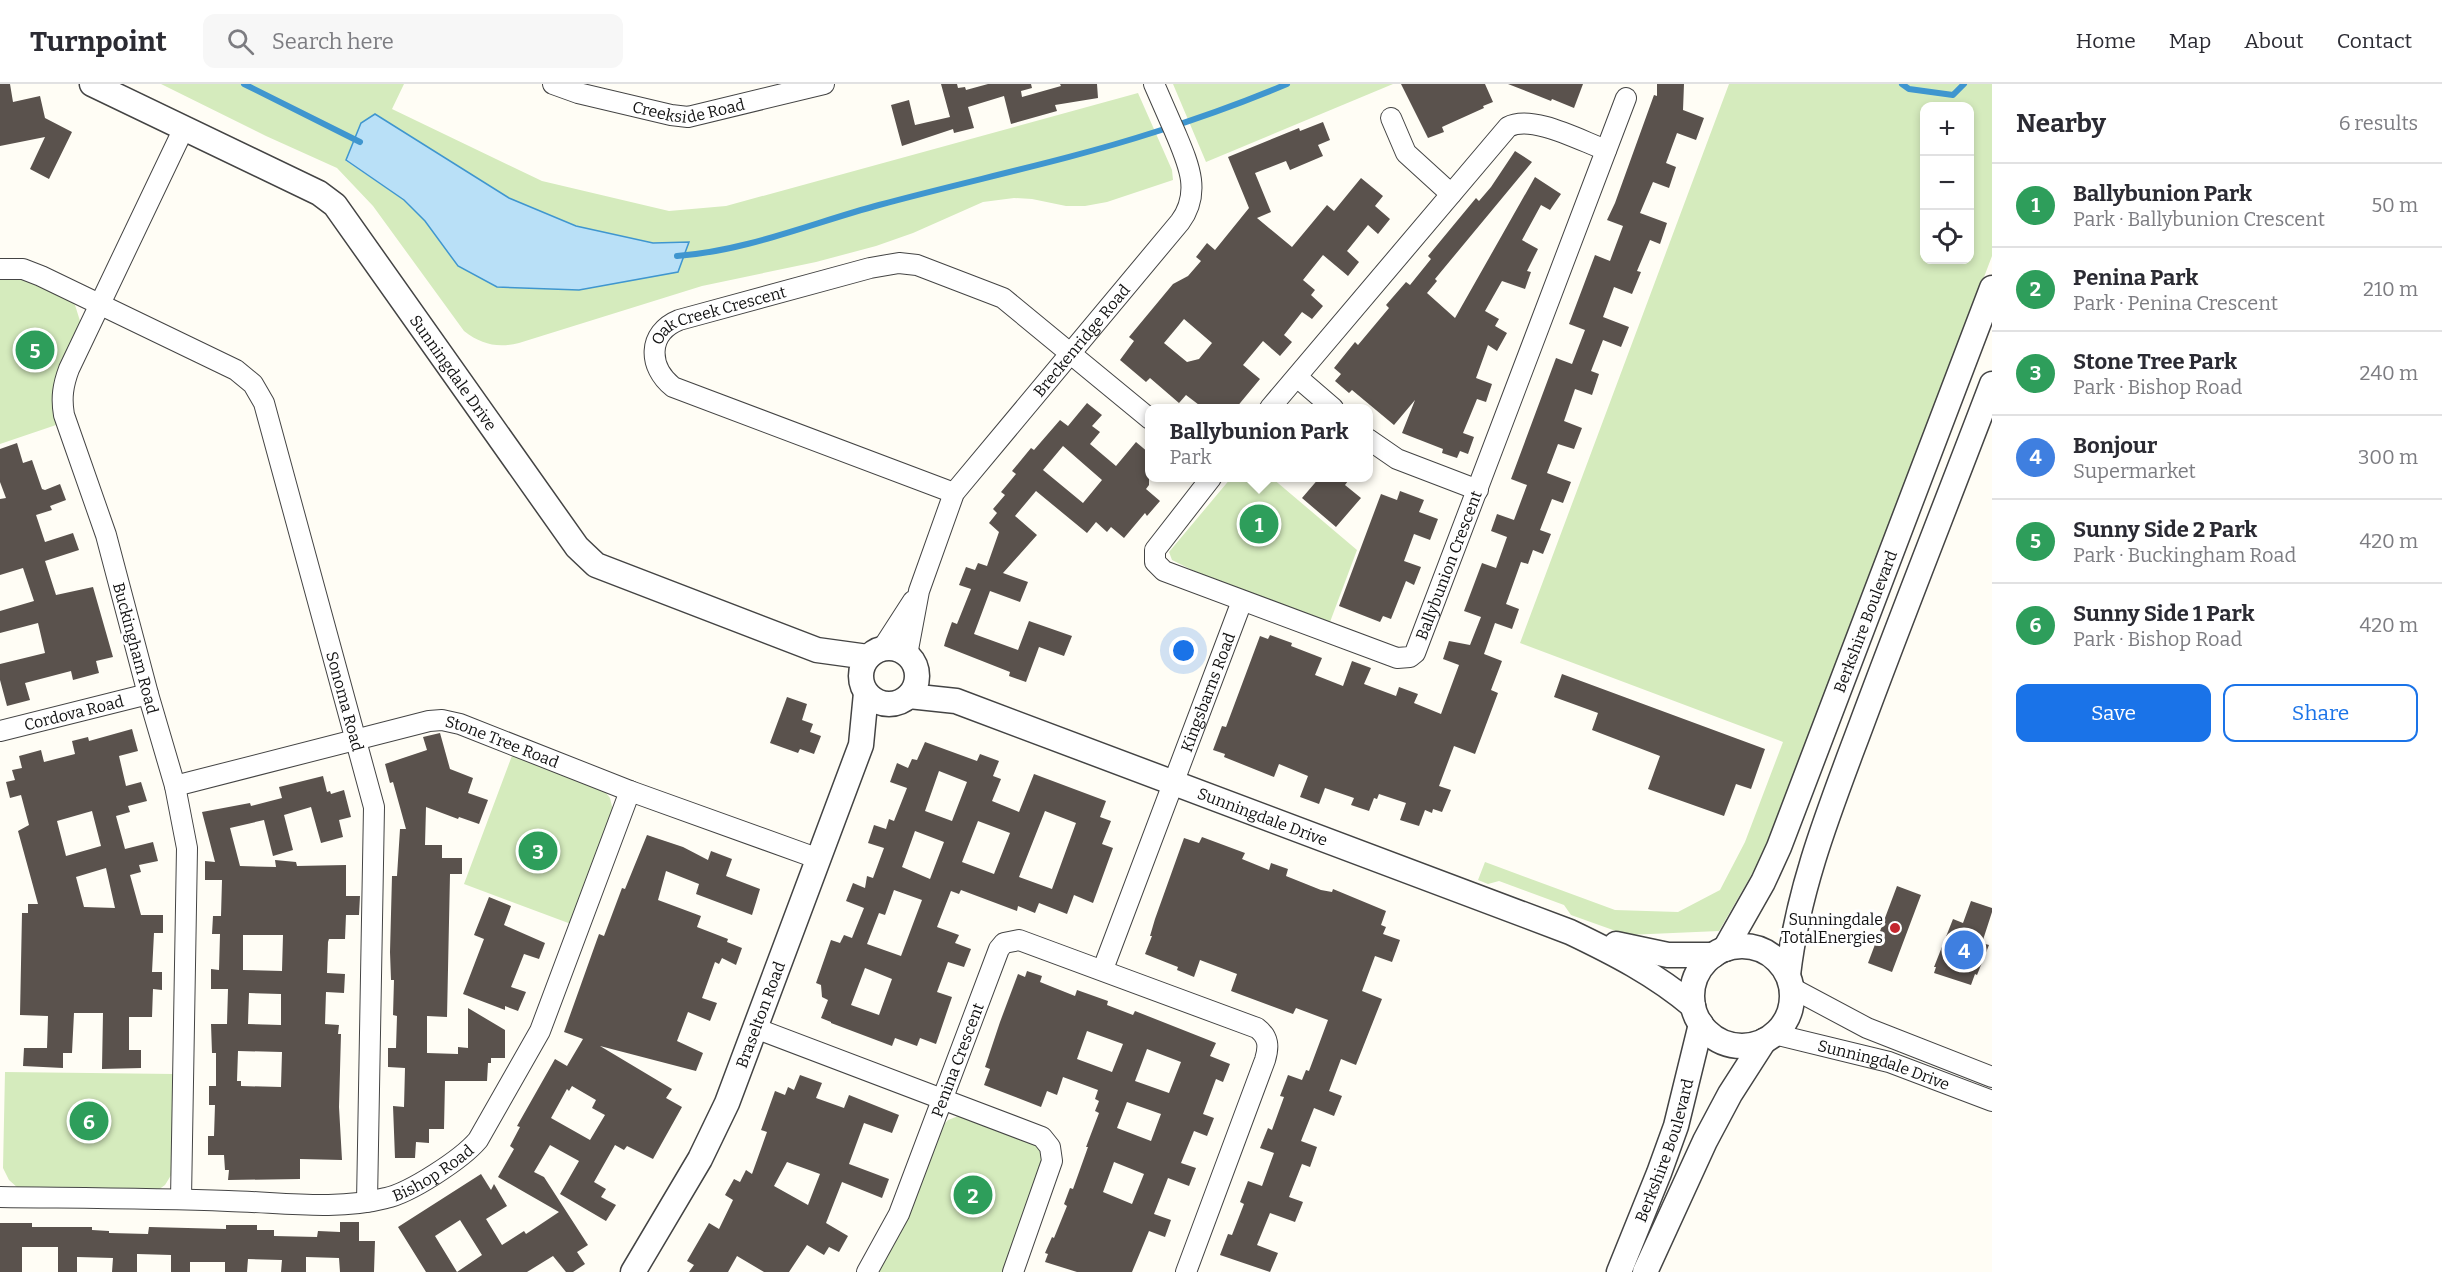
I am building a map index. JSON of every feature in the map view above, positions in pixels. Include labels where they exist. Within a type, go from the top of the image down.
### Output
[{"type":"street","name":"Sunningdale Drive","points":[[92,84],[319,193],[335,205],[587,558],[609,572],[817,650],[875,653]]},
{"type":"street","name":"Creekside Road","points":[[553,84],[578,93],[616,93],[672,115],[688,117],[824,84]]},
{"type":"street","name":"Breckenridge Road","points":[[912,662],[919,591],[954,493],[1183,218],[1190,201],[1192,183],[1190,170],[1157,90]]},
{"type":"street","name":"Ballybunion Crescent","points":[[1207,482],[1155,550],[1155,562],[1164,571],[1380,653],[1397,658],[1410,657],[1419,647],[1626,98]]},
{"type":"street","points":[[1391,118],[1406,153],[1451,194]]},
{"type":"street","points":[[1273,404],[1503,131],[1515,123],[1530,123],[1606,150]]},
{"type":"street","name":"Buckingham Road","points":[[181,1199],[188,848],[175,786],[147,694],[106,535],[64,415],[62,400],[63,386],[69,369],[184,128]]},
{"type":"street","name":"Oak Creek Crescent","points":[[954,493],[673,387],[658,369],[654,345],[660,332],[664,327],[679,320],[899,262],[930,269],[1003,298],[1145,416]]},
{"type":"street","name":"Sonoma Road","points":[[0,269],[22,269],[32,272],[101,304],[236,370],[260,393],[366,775],[375,817],[367,1202]]},
{"type":"street","name":"Berkshire Boulevard","points":[[1720,952],[1763,882],[1816,751],[1992,288]]},
{"type":"street","points":[[1297,377],[1328,404]]},
{"type":"street","name":"Berkshire Boulevard","points":[[1790,982],[1797,914],[1814,855],[1992,384]]},
{"type":"street","points":[[1373,443],[1396,459],[1478,490]]},
{"type":"street","points":[[1816,751],[1839,717],[1859,677],[1912,539],[1920,527],[1944,508]]},
{"type":"street","name":"Breckenridge Road","points":[[875,653],[919,591]]},
{"type":"street","name":"Kingsbarns Road","points":[[1173,783],[1242,601]]},
{"type":"street","points":[[891,648],[912,662],[917,680],[901,700],[884,704],[874,700],[864,688],[861,674],[875,653],[891,648]]},
{"type":"street","name":"Sunningdale Drive","points":[[817,650],[864,688]]},
{"type":"street","name":"Sunningdale Drive","points":[[912,662],[956,701]]},
{"type":"street","name":"Braselton Road","points":[[633,1272],[711,1138],[728,1103],[861,745],[864,688]]},
{"type":"street","name":"Cordova Road","points":[[0,731],[147,694]]},
{"type":"street","name":"Sunningdale Drive","points":[[901,700],[956,701],[1570,932],[1632,962],[1658,978],[1697,1015]]},
{"type":"street","name":"Braselton Road","points":[[861,745],[901,700]]},
{"type":"street","name":"Stone Tree Road","points":[[175,786],[429,721],[448,720],[819,859]]},
{"type":"street","points":[[1103,969],[1173,783]]},
{"type":"street","name":"Bishop Road","points":[[0,1197],[335,1204],[367,1202],[396,1196],[430,1176],[467,1151],[484,1131],[540,1031],[630,790]]},
{"type":"street","name":"Sunningdale Drive","points":[[1570,932],[1655,953],[1680,956],[1720,952]]},
{"type":"street","name":"Penina Crescent","points":[[867,1272],[899,1214],[991,967],[1004,943],[1019,940],[1103,969],[1257,1028],[1266,1037],[1268,1049],[1260,1076],[1186,1272]]},
{"type":"street","points":[[1743,945],[1762,950],[1775,958],[1790,982],[1792,998],[1788,1017],[1769,1037],[1747,1046],[1729,1044],[1713,1037],[1697,1015],[1692,990],[1696,977],[1704,963],[1720,952],[1743,945]]},
{"type":"street","name":"Sunningdale Drive","points":[[1790,982],[1867,1028],[1992,1077]]},
{"type":"street","name":"Berkshire Boulevard","points":[[1620,1272],[1676,1126],[1697,1015]]},
{"type":"street","points":[[756,1028],[1036,1133],[1050,1147],[1052,1161],[1013,1272]]},
{"type":"street","name":"Sunningdale Drive","points":[[1769,1037],[1878,1059],[1992,1101]]},
{"type":"street","name":"Berkshire Boulevard","points":[[1645,1272],[1730,1094],[1769,1037]]},
{"type":"green space","points":[[161,84],[404,84],[392,109],[542,181],[669,211],[726,206],[1138,93],[1172,170],[1173,180],[1107,202],[1085,206],[1066,206],[1014,198],[983,202],[913,233],[876,246],[816,262],[702,286],[519,343],[497,345],[484,342],[464,331],[373,206],[337,168]],"holes":[[[447,160],[509,198],[576,226],[653,243],[689,242],[458,266],[425,221],[404,200],[346,161]]]},
{"type":"green space","points":[[1173,84],[1393,84],[1206,162]]},
{"type":"green space","points":[[1729,84],[1992,84],[1992,256],[1767,848],[1719,931],[1627,935],[1571,915],[1564,905],[1499,881],[1488,884],[1478,880],[1485,862],[1615,910],[1678,912],[1720,890],[1745,842],[1783,742],[1520,643]]},
{"type":"green space","points":[[0,277],[23,278],[69,299],[75,305],[80,321],[59,424],[0,444]]},
{"type":"green space","points":[[1228,482],[1277,482],[1357,550],[1330,622],[1204,576],[1172,560],[1169,552]]},
{"type":"green space","points":[[513,753],[603,789],[610,798],[613,811],[571,924],[464,884]]},
{"type":"green space","points":[[5,1072],[175,1074],[173,1172],[165,1185],[158,1190],[19,1189],[9,1180],[3,1168]]},
{"type":"green space","points":[[961,1115],[1031,1140],[1041,1149],[1042,1163],[1009,1252],[1004,1272],[876,1272],[940,1129],[948,1120]]},
{"type":"water","points":[[375,114],[509,198],[576,226],[653,243],[689,242],[678,272],[579,290],[497,287],[458,266],[425,221],[404,200],[346,160],[361,123]]},
{"type":"building","points":[[0,84],[10,84],[13,102],[40,96],[45,118],[72,132],[49,179],[30,169],[45,137],[0,146]]},
{"type":"building","points":[[941,84],[957,84],[958,88],[965,87],[966,90],[988,84],[1031,84],[1032,88],[1021,91],[1022,97],[1061,86],[1060,84],[1097,84],[1098,98],[1055,105],[1057,111],[1011,124],[1004,96],[968,107],[974,128],[954,133],[953,129],[902,146],[891,105],[909,100],[915,125],[950,117]]},
{"type":"building","points":[[1401,84],[1485,84],[1493,102],[1442,127],[1444,132],[1428,138]]},
{"type":"building","points":[[1508,84],[1583,84],[1574,108]]},
{"type":"building","points":[[1657,84],[1684,84],[1683,110],[1704,118],[1696,140],[1677,133],[1666,163],[1676,167],[1669,188],[1653,182],[1640,213],[1667,223],[1660,244],[1650,240],[1637,271],[1641,272],[1632,294],[1614,287],[1603,317],[1629,327],[1621,347],[1603,340],[1591,371],[1599,374],[1592,395],[1575,389],[1564,421],[1582,428],[1574,449],[1558,444],[1547,473],[1571,482],[1563,503],[1552,499],[1540,530],[1551,534],[1543,554],[1533,550],[1528,564],[1521,562],[1506,604],[1519,609],[1512,629],[1495,623],[1484,654],[1502,661],[1491,690],[1498,693],[1475,754],[1454,746],[1439,786],[1451,790],[1442,812],[1433,809],[1432,813],[1425,810],[1419,826],[1400,820],[1406,803],[1379,794],[1377,799],[1374,798],[1369,811],[1351,805],[1354,798],[1325,788],[1319,804],[1300,797],[1308,776],[1279,764],[1274,777],[1224,757],[1225,754],[1213,750],[1222,726],[1226,727],[1260,636],[1268,639],[1270,635],[1322,658],[1315,675],[1343,686],[1352,661],[1371,668],[1364,684],[1396,696],[1399,687],[1418,694],[1414,703],[1441,714],[1459,665],[1443,659],[1449,641],[1470,645],[1481,617],[1464,611],[1482,563],[1496,568],[1507,537],[1491,531],[1497,514],[1514,520],[1527,485],[1511,479],[1556,358],[1572,364],[1585,330],[1569,324],[1595,255],[1610,261],[1623,226],[1607,220],[1654,95],[1657,96]]},
{"type":"building","points":[[1323,122],[1330,140],[1318,145],[1323,156],[1290,170],[1286,161],[1255,173],[1271,212],[1257,218],[1292,247],[1327,205],[1334,211],[1361,178],[1383,196],[1375,206],[1390,219],[1378,234],[1368,225],[1347,251],[1359,262],[1348,276],[1323,255],[1303,280],[1315,290],[1311,295],[1323,306],[1312,319],[1302,312],[1284,335],[1292,342],[1280,356],[1263,341],[1243,365],[1260,379],[1239,404],[1198,404],[1186,395],[1179,403],[1150,378],[1146,382],[1120,360],[1134,341],[1129,337],[1173,284],[1188,276],[1201,261],[1196,257],[1207,243],[1215,250],[1249,208],[1228,157],[1299,128],[1300,131]],"holes":[[[1184,319],[1212,343],[1199,359],[1187,362],[1164,343]]]},
{"type":"building","points":[[1515,151],[1532,162],[1435,279],[1437,281],[1427,293],[1455,318],[1535,177],[1561,194],[1550,210],[1541,205],[1522,240],[1538,249],[1527,271],[1531,272],[1525,289],[1502,281],[1485,311],[1499,319],[1495,326],[1507,333],[1497,351],[1488,345],[1476,378],[1492,384],[1486,402],[1477,399],[1463,433],[1474,437],[1468,454],[1460,451],[1457,458],[1442,453],[1443,449],[1402,433],[1415,400],[1394,425],[1373,408],[1373,404],[1369,404],[1352,390],[1349,393],[1335,381],[1341,374],[1334,368],[1355,342],[1358,345],[1389,308],[1386,305],[1406,282],[1410,285],[1431,259],[1428,256],[1476,198],[1479,201]]},
{"type":"building","points":[[1087,403],[1102,415],[1092,426],[1100,432],[1090,444],[1116,466],[1136,442],[1145,450],[1145,482],[1149,482],[1146,489],[1160,501],[1147,516],[1145,513],[1124,538],[1111,527],[1107,532],[1096,522],[1087,533],[1036,491],[1015,516],[1037,535],[1003,573],[1028,582],[1020,602],[990,591],[974,634],[1018,650],[1029,621],[1072,636],[1064,656],[1039,647],[1026,682],[1009,676],[1010,672],[944,646],[952,622],[957,624],[971,589],[959,585],[966,567],[975,570],[978,563],[987,566],[999,532],[989,523],[997,513],[993,509],[1005,495],[1001,492],[1016,474],[1012,471],[1031,448],[1034,450],[1060,420],[1068,426]],"holes":[[[1063,446],[1102,480],[1083,503],[1043,470]]]},
{"type":"building","points":[[17,443],[23,463],[32,460],[42,489],[60,484],[66,500],[50,506],[52,510],[36,515],[45,542],[73,533],[79,550],[45,561],[56,595],[93,587],[113,657],[96,661],[99,673],[73,680],[71,671],[25,683],[30,700],[7,706],[0,680],[0,664],[45,653],[38,623],[0,633],[0,611],[34,601],[23,568],[0,575],[0,499],[6,498],[0,482],[0,449]]},
{"type":"building","points":[[1316,482],[1347,482],[1345,485],[1361,498],[1336,527],[1302,498]]},
{"type":"building","points":[[1400,491],[1424,500],[1419,512],[1438,519],[1430,540],[1414,534],[1404,561],[1421,567],[1414,585],[1406,581],[1391,619],[1383,616],[1380,622],[1339,606],[1381,494],[1397,500]]},
{"type":"building","points":[[1562,674],[1765,749],[1751,789],[1736,784],[1724,816],[1648,789],[1660,756],[1592,730],[1598,713],[1554,697]]},
{"type":"building","points":[[787,697],[807,704],[802,720],[813,724],[810,732],[821,736],[814,754],[800,749],[798,753],[770,743]]},
{"type":"building","points":[[132,729],[138,751],[119,756],[126,786],[141,782],[147,801],[128,806],[130,812],[116,816],[125,849],[153,842],[158,861],[139,865],[141,872],[130,875],[141,915],[163,915],[163,933],[154,933],[152,972],[162,972],[162,990],[153,989],[152,1017],[129,1017],[129,1050],[141,1050],[141,1068],[102,1069],[103,1013],[74,1013],[72,1053],[63,1053],[63,1068],[23,1066],[24,1048],[47,1048],[48,1016],[20,1015],[22,913],[28,913],[28,904],[38,904],[18,831],[29,825],[21,795],[10,798],[6,782],[15,780],[12,770],[22,768],[19,756],[41,750],[44,762],[75,754],[72,741],[88,737],[89,741]],"holes":[[[92,811],[101,846],[66,856],[57,821]],[[106,868],[115,908],[84,907],[76,877]]]},
{"type":"building","points":[[440,733],[450,769],[473,778],[468,793],[488,800],[479,824],[426,807],[425,845],[442,845],[442,858],[462,858],[462,874],[450,874],[447,1017],[427,1016],[427,1053],[458,1054],[458,1047],[468,1048],[468,1008],[505,1030],[505,1058],[491,1058],[491,1063],[488,1063],[487,1081],[445,1081],[444,1129],[429,1129],[429,1143],[416,1142],[415,1158],[395,1158],[393,1106],[404,1107],[405,1068],[388,1067],[388,1048],[396,1048],[397,1016],[393,1015],[394,980],[391,980],[390,952],[392,876],[397,876],[400,829],[406,829],[393,782],[390,783],[385,764],[427,750],[423,737]]},
{"type":"building","points":[[925,742],[977,761],[980,754],[999,761],[993,776],[1001,779],[992,801],[1019,812],[1034,774],[1106,801],[1100,817],[1111,821],[1102,844],[1113,848],[1093,903],[1074,895],[1067,914],[1039,903],[1035,913],[1018,906],[1017,911],[961,890],[959,894],[951,891],[937,927],[959,935],[955,943],[971,949],[964,967],[948,962],[937,992],[952,997],[936,1044],[920,1038],[917,1046],[895,1038],[892,1046],[821,1018],[828,1000],[822,997],[821,985],[816,983],[831,940],[840,943],[844,935],[852,938],[864,908],[846,901],[853,883],[865,888],[867,876],[873,878],[884,848],[868,843],[874,825],[886,829],[889,819],[894,821],[907,788],[890,782],[897,763],[908,768],[912,759],[917,760]],"holes":[[[939,771],[967,782],[952,821],[925,811]],[[1045,811],[1076,823],[1052,889],[1019,877]],[[978,821],[1010,833],[994,874],[962,862]],[[915,831],[944,842],[930,879],[902,867]],[[894,890],[922,900],[901,956],[867,944],[879,913],[885,915]],[[865,968],[892,979],[879,1015],[851,1005]]]},
{"type":"building","points":[[323,776],[327,792],[330,791],[331,794],[344,790],[351,817],[339,820],[343,837],[321,843],[311,807],[284,815],[293,850],[273,856],[264,820],[230,828],[240,866],[276,867],[275,860],[296,862],[297,866],[346,865],[346,896],[360,896],[359,915],[346,915],[345,939],[329,939],[328,942],[327,973],[345,974],[344,993],[326,992],[325,1024],[339,1025],[338,1034],[341,1034],[339,1107],[342,1160],[300,1159],[300,1179],[228,1180],[229,1170],[225,1170],[224,1155],[208,1155],[208,1136],[214,1136],[215,1105],[209,1105],[209,1086],[216,1086],[216,1053],[212,1053],[211,1024],[227,1024],[228,989],[211,989],[211,969],[219,970],[220,934],[212,934],[213,916],[221,916],[222,880],[205,880],[205,861],[215,862],[202,812],[250,803],[251,806],[282,798],[279,787]],"holes":[[[243,935],[283,935],[282,971],[243,970]],[[249,993],[281,994],[281,1025],[248,1024]],[[238,1051],[282,1052],[281,1087],[241,1086],[241,1081],[237,1081]]]},
{"type":"building","points":[[647,835],[683,847],[708,860],[711,851],[732,859],[726,876],[760,889],[752,915],[696,894],[699,884],[666,871],[658,900],[701,916],[697,927],[728,939],[727,942],[742,948],[736,965],[722,958],[719,964],[715,962],[702,998],[717,1003],[710,1021],[688,1012],[677,1041],[703,1053],[696,1071],[600,1046],[672,1089],[666,1098],[682,1107],[653,1159],[627,1146],[624,1150],[615,1145],[594,1182],[606,1189],[601,1197],[616,1205],[606,1221],[560,1194],[579,1161],[550,1145],[534,1172],[544,1177],[588,1245],[577,1252],[585,1264],[573,1272],[566,1272],[553,1256],[527,1272],[457,1272],[426,1272],[398,1227],[481,1174],[491,1190],[494,1184],[507,1206],[486,1219],[502,1245],[524,1231],[526,1234],[559,1212],[498,1177],[514,1149],[510,1146],[520,1127],[517,1126],[555,1059],[567,1066],[583,1039],[564,1032],[599,934],[604,936],[622,888],[625,889]],"holes":[[[572,1086],[596,1100],[592,1108],[605,1115],[590,1140],[551,1118],[567,1089],[569,1091]],[[460,1220],[482,1255],[457,1272],[435,1236]]]},
{"type":"building","points":[[1202,837],[1245,853],[1242,859],[1269,870],[1271,863],[1288,869],[1286,876],[1321,890],[1332,892],[1333,889],[1386,911],[1381,925],[1386,927],[1383,934],[1400,940],[1392,962],[1375,956],[1362,991],[1382,999],[1356,1065],[1341,1059],[1329,1091],[1342,1096],[1334,1116],[1314,1108],[1301,1141],[1317,1147],[1310,1167],[1302,1164],[1289,1197],[1303,1202],[1295,1222],[1270,1213],[1257,1245],[1278,1253],[1270,1272],[1220,1255],[1228,1234],[1232,1235],[1244,1204],[1240,1202],[1248,1181],[1262,1186],[1274,1153],[1260,1148],[1268,1128],[1272,1130],[1284,1097],[1280,1096],[1288,1075],[1302,1080],[1306,1070],[1309,1071],[1328,1020],[1296,1008],[1293,1014],[1231,991],[1237,974],[1200,960],[1194,977],[1177,970],[1178,967],[1145,954],[1184,838],[1199,843]]},
{"type":"building","points":[[1897,886],[1921,895],[1892,972],[1868,963]]},
{"type":"building","points":[[489,897],[511,906],[504,925],[545,943],[539,959],[524,954],[511,987],[526,992],[518,1011],[505,1006],[505,1010],[463,994],[484,939],[474,935]]},
{"type":"building","points":[[1971,901],[1992,908],[1992,912],[1982,943],[1989,945],[1971,985],[1934,973],[1936,967],[1934,967],[1953,919],[1963,923]]},
{"type":"building","points":[[1027,971],[1042,976],[1040,982],[1075,996],[1077,990],[1108,1001],[1107,1005],[1133,1015],[1135,1011],[1216,1043],[1210,1056],[1230,1064],[1223,1082],[1216,1079],[1203,1114],[1214,1118],[1207,1136],[1194,1131],[1181,1163],[1196,1168],[1189,1186],[1168,1178],[1154,1214],[1171,1220],[1165,1237],[1149,1231],[1132,1272],[1077,1272],[1045,1262],[1048,1254],[1045,1253],[1067,1206],[1064,1204],[1070,1188],[1073,1189],[1088,1147],[1086,1147],[1099,1113],[1095,1111],[1099,1101],[1095,1099],[1098,1090],[1063,1077],[1057,1095],[1047,1091],[1041,1107],[984,1085],[990,1069],[985,1067],[1018,974],[1025,977]],"holes":[[[1087,1031],[1123,1044],[1112,1072],[1077,1059]],[[1147,1049],[1181,1062],[1169,1093],[1135,1081]],[[1127,1102],[1161,1114],[1151,1141],[1117,1128]],[[1114,1162],[1144,1174],[1132,1204],[1103,1192]]]},
{"type":"building","points":[[800,1075],[822,1083],[816,1098],[844,1108],[849,1095],[899,1115],[892,1133],[864,1123],[849,1164],[889,1179],[882,1198],[842,1182],[826,1223],[848,1236],[839,1252],[829,1247],[824,1255],[807,1245],[789,1272],[764,1272],[737,1256],[728,1272],[689,1272],[694,1265],[687,1261],[709,1223],[719,1229],[733,1200],[725,1195],[734,1179],[740,1182],[746,1170],[752,1174],[767,1132],[761,1130],[775,1091],[785,1095],[788,1087],[794,1090]],"holes":[[[787,1162],[820,1174],[808,1205],[774,1186]]]},
{"type":"building","points":[[340,1222],[359,1222],[359,1241],[375,1241],[374,1272],[340,1272],[339,1258],[306,1257],[306,1272],[281,1272],[282,1260],[248,1259],[247,1272],[225,1272],[225,1262],[190,1262],[190,1272],[171,1272],[171,1255],[137,1254],[137,1272],[112,1272],[113,1258],[77,1257],[77,1272],[58,1272],[58,1247],[22,1247],[22,1272],[0,1272],[0,1223],[32,1223],[32,1227],[92,1227],[92,1230],[109,1231],[109,1233],[148,1234],[149,1227],[226,1229],[226,1225],[257,1225],[257,1230],[274,1230],[274,1236],[317,1237],[318,1231],[340,1232]]},
{"type":"waterway","points":[[244,84],[360,142]]},
{"type":"waterway","points":[[677,256],[754,242],[879,205],[1087,152],[1189,121],[1287,84]]},
{"type":"waterway","points":[[1902,84],[1909,89],[1953,95],[1964,84]]},
{"type":"place","name":"Sunny Side 2 Park","points":[[35,350]]},
{"type":"place","name":"Ballybunion Park","points":[[1259,524]]},
{"type":"place","name":"Stone Tree Park","points":[[538,851]]},
{"type":"place","name":"Sunningdale TotalEnergies","points":[[1895,928]]},
{"type":"place","name":"Bonjour","points":[[1964,950]]},
{"type":"place","name":"Sunny Side 1 Park","points":[[89,1121]]},
{"type":"place","name":"Penina Park","points":[[973,1195]]}]
